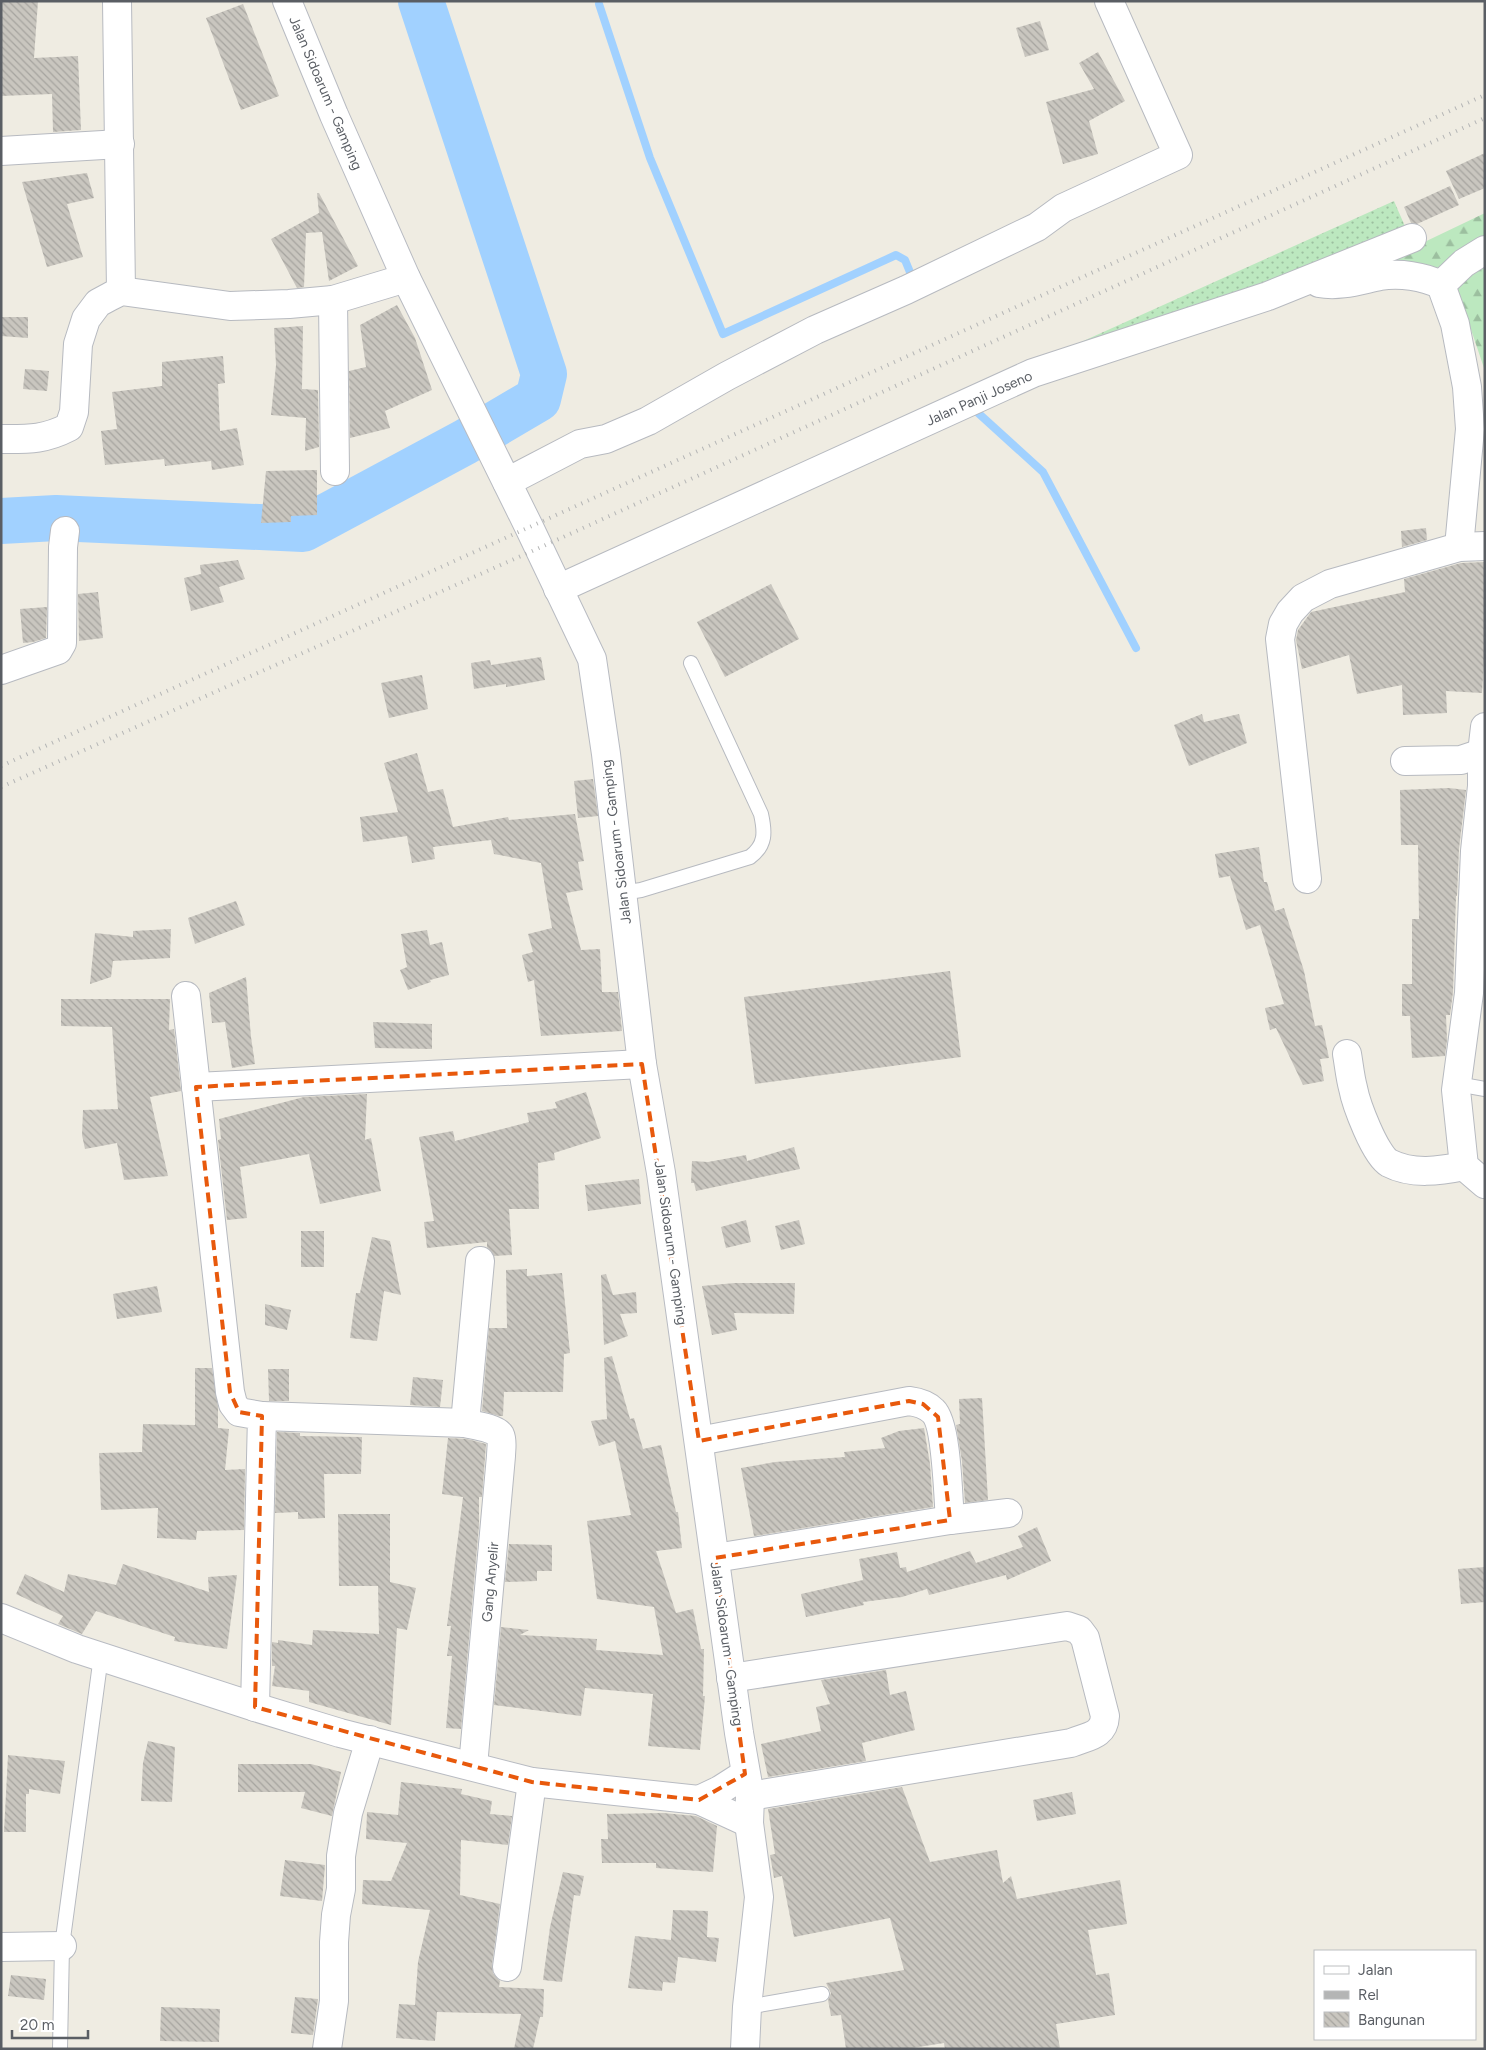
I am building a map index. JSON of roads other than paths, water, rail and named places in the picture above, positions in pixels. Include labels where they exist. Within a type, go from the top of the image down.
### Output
[{"type":"street","points":[[117,1],[121,291]]},
{"type":"street","name":"Jalan Sidoarum - Gamping","points":[[286,1],[406,278],[592,660],[606,754],[642,1064],[661,1173],[700,1440],[731,1678],[748,1785],[749,1823],[759,1897],[747,2007],[745,2049]]},
{"type":"street","points":[[501,470],[580,444],[606,439],[648,421],[727,376],[815,330],[906,290],[1037,227],[1063,208],[1178,155],[1109,1]]},
{"type":"street","points":[[1,151],[120,144]]},
{"type":"street","name":"Jalan Panji Joseno","points":[[558,589],[1033,373],[1268,296],[1412,238]]},
{"type":"street","points":[[1441,285],[1464,263],[1485,250]]},
{"type":"street","points":[[1306,280],[1327,284],[1348,283],[1382,276],[1407,275],[1428,279],[1441,285],[1455,324],[1467,396],[1470,429],[1472,547],[1330,584],[1303,598],[1290,612],[1283,624],[1280,639],[1307,878]]},
{"type":"street","points":[[1,439],[37,440],[53,436],[69,428],[74,412],[78,344],[86,319],[98,303],[121,291],[230,306],[289,304],[333,300],[406,278]]},
{"type":"street","points":[[333,300],[335,471]]},
{"type":"street","points":[[1,670],[58,650],[62,643],[63,547],[65,531]]},
{"type":"street","points":[[1406,761],[1460,760],[1483,740]]},
{"type":"street","points":[[1483,740],[1482,786],[1475,852],[1468,993],[1456,1090],[1464,1166],[1485,1184]]},
{"type":"street","points":[[186,996],[196,1088],[642,1064]]},
{"type":"street","points":[[1347,1054],[1353,1090],[1362,1117],[1376,1146],[1388,1162],[1409,1169],[1427,1171],[1464,1166]]},
{"type":"street","name":"Gang Anyelir","points":[[196,1088],[230,1392],[233,1404],[239,1412],[262,1416],[464,1423],[496,1431],[502,1440],[474,1766]]},
{"type":"street","points":[[464,1423],[480,1262]]},
{"type":"street","points":[[700,1440],[908,1401],[923,1404],[932,1410],[938,1418],[942,1433],[950,1520]]},
{"type":"street","points":[[255,1708],[262,1416]]},
{"type":"street","points":[[715,1558],[950,1520],[1008,1513]]},
{"type":"street","points":[[1,1618],[77,1649],[255,1708],[370,1740],[532,1782],[700,1800],[749,1823]]},
{"type":"street","points":[[700,1800],[720,1790],[748,1785],[1071,1743],[1100,1731],[1104,1724],[1105,1716],[1084,1638],[1079,1630],[1067,1626],[731,1678]]},
{"type":"street","points":[[327,2049],[334,2001],[336,1915],[341,1889],[340,1856],[348,1813],[370,1740]]},
{"type":"street","points":[[507,1967],[532,1782]]},
{"type":"street","points":[[1,1947],[62,1946]]},
{"type":"lane","points":[[622,893],[641,890],[750,857],[759,850],[763,839],[764,826],[761,814],[690,664]]},
{"type":"lane","points":[[1457,1084],[1485,1089]]},
{"type":"lane","points":[[60,2049],[62,1946],[101,1656]]},
{"type":"lane","points":[[747,2007],[822,1994]]},
{"type":"waterway","points":[[1,521],[56,518],[303,529],[465,442],[538,399],[544,374],[421,1]]},
{"type":"waterway","points":[[599,4],[650,158],[723,334],[896,255],[905,260],[912,277]]},
{"type":"waterway","points":[[977,412],[1043,472],[1136,648]]},
{"type":"railway","points":[[1,766],[1485,95]]},
{"type":"railway","points":[[1,787],[539,548],[1485,118]]}]
